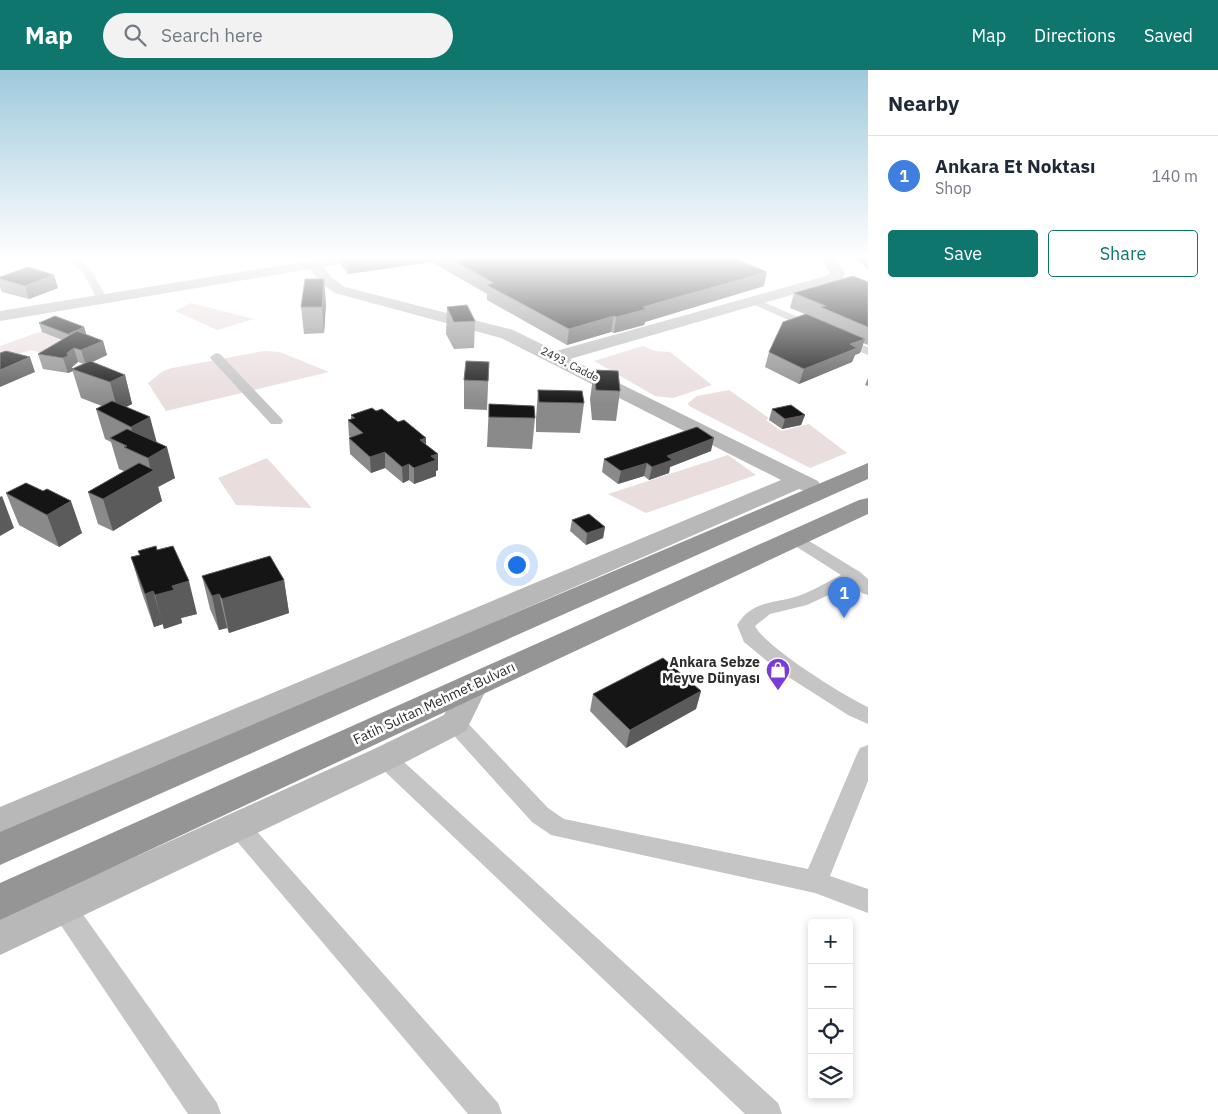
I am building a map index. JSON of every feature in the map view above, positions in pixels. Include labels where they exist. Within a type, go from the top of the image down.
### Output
[{"type":"highway","points":[[0,849],[810,486],[868,470]]},
{"type":"highway","name":"Fatih Sultan Mehmet Bulvarı","points":[[0,902],[868,505]]},
{"type":"street","points":[[0,316],[56,307]]},
{"type":"street","name":"2493. Cadde","points":[[405,307],[496,330],[556,357],[810,486]]},
{"type":"street","points":[[556,357],[734,307]]},
{"type":"street","points":[[767,307],[868,351]]},
{"type":"street","points":[[216,357],[276,421]]},
{"type":"street","points":[[0,822],[810,486]]},
{"type":"street","points":[[795,539],[854,576],[868,589]]},
{"type":"street","points":[[854,576],[801,600],[768,608],[753,614],[746,624],[751,637],[786,666],[855,710],[868,716]]},
{"type":"street","points":[[0,937],[237,825],[385,758],[455,723],[474,684]]},
{"type":"street","points":[[455,723],[540,815],[559,828],[814,882],[868,901]]},
{"type":"street","points":[[814,882],[868,754]]},
{"type":"street","points":[[385,758],[767,1114]]},
{"type":"street","points":[[237,825],[487,1114]]},
{"type":"street","points":[[63,907],[206,1114]]},
{"type":"shaded area","points":[[184,307],[206,307],[254,319],[217,330],[175,311]]},
{"type":"shaded area","points":[[42,331],[79,349],[58,358],[31,350],[0,360],[0,346]]},
{"type":"shaded area","points":[[643,346],[655,351],[670,352],[712,385],[673,398],[655,396],[594,361]]},
{"type":"shaded area","points":[[264,351],[280,352],[329,372],[166,411],[148,383],[163,371],[172,368]]},
{"type":"shaded area","points":[[729,390],[769,418],[766,420],[781,431],[809,424],[847,453],[810,468],[689,406],[688,403],[697,396]]},
{"type":"shaded area","points":[[728,455],[756,475],[646,513],[608,494]]},
{"type":"shaded area","points":[[267,458],[312,508],[236,505],[218,478]]},
{"type":"building","points":[[447,307],[468,307],[475,321],[454,322]]},
{"type":"building","points":[[527,307],[644,307],[647,309],[614,316],[569,329]]},
{"type":"building","points":[[821,307],[868,307],[868,327]]},
{"type":"building","points":[[806,314],[865,339],[850,344],[857,348],[804,369],[769,352],[783,322]]},
{"type":"building","points":[[55,316],[84,327],[68,334],[39,323]]},
{"type":"building","points":[[77,331],[103,341],[81,350],[74,348],[67,353],[68,356],[63,358],[38,354]]},
{"type":"building","points":[[6,351],[30,357],[0,370],[0,353]]},
{"type":"building","points":[[90,361],[125,375],[110,382],[72,369]]},
{"type":"building","points":[[466,361],[489,362],[488,381],[464,380]]},
{"type":"building","points":[[594,370],[618,371],[620,391],[596,390]]},
{"type":"building","points":[[538,390],[582,391],[584,403],[539,402]]},
{"type":"building","points":[[112,401],[150,417],[131,427],[96,409]]},
{"type":"building","points":[[489,404],[534,406],[535,418],[489,417]]},
{"type":"building","points":[[791,405],[805,415],[785,419],[772,409]]},
{"type":"building","points":[[372,408],[376,411],[382,409],[398,422],[404,420],[426,438],[420,440],[438,454],[431,456],[436,460],[414,468],[409,464],[402,467],[385,452],[370,457],[349,438],[363,433],[348,420],[355,418],[351,415]]},
{"type":"building","points":[[697,427],[714,438],[667,456],[672,460],[652,467],[647,463],[621,471],[604,459]]},
{"type":"building","points":[[127,429],[167,447],[148,458],[110,438]]},
{"type":"building","points":[[139,463],[154,470],[103,499],[88,492]]},
{"type":"building","points":[[26,483],[43,491],[47,489],[71,501],[47,515],[6,493]]},
{"type":"building","points":[[589,514],[605,527],[587,533],[572,520]]},
{"type":"building","points":[[156,546],[157,550],[173,546],[189,581],[172,586],[174,590],[155,595],[153,591],[145,594],[131,557],[140,555],[138,551]]},
{"type":"building","points":[[270,556],[284,580],[222,599],[219,594],[212,596],[202,576]]},
{"type":"building","points":[[663,658],[701,691],[630,730],[593,694]]},
{"type":"place","name":"Ankara Et Noktası","points":[[844,618]]},
{"type":"place","name":"Ankara Sebze Meyve Dünyası","points":[[778,691]]}]
